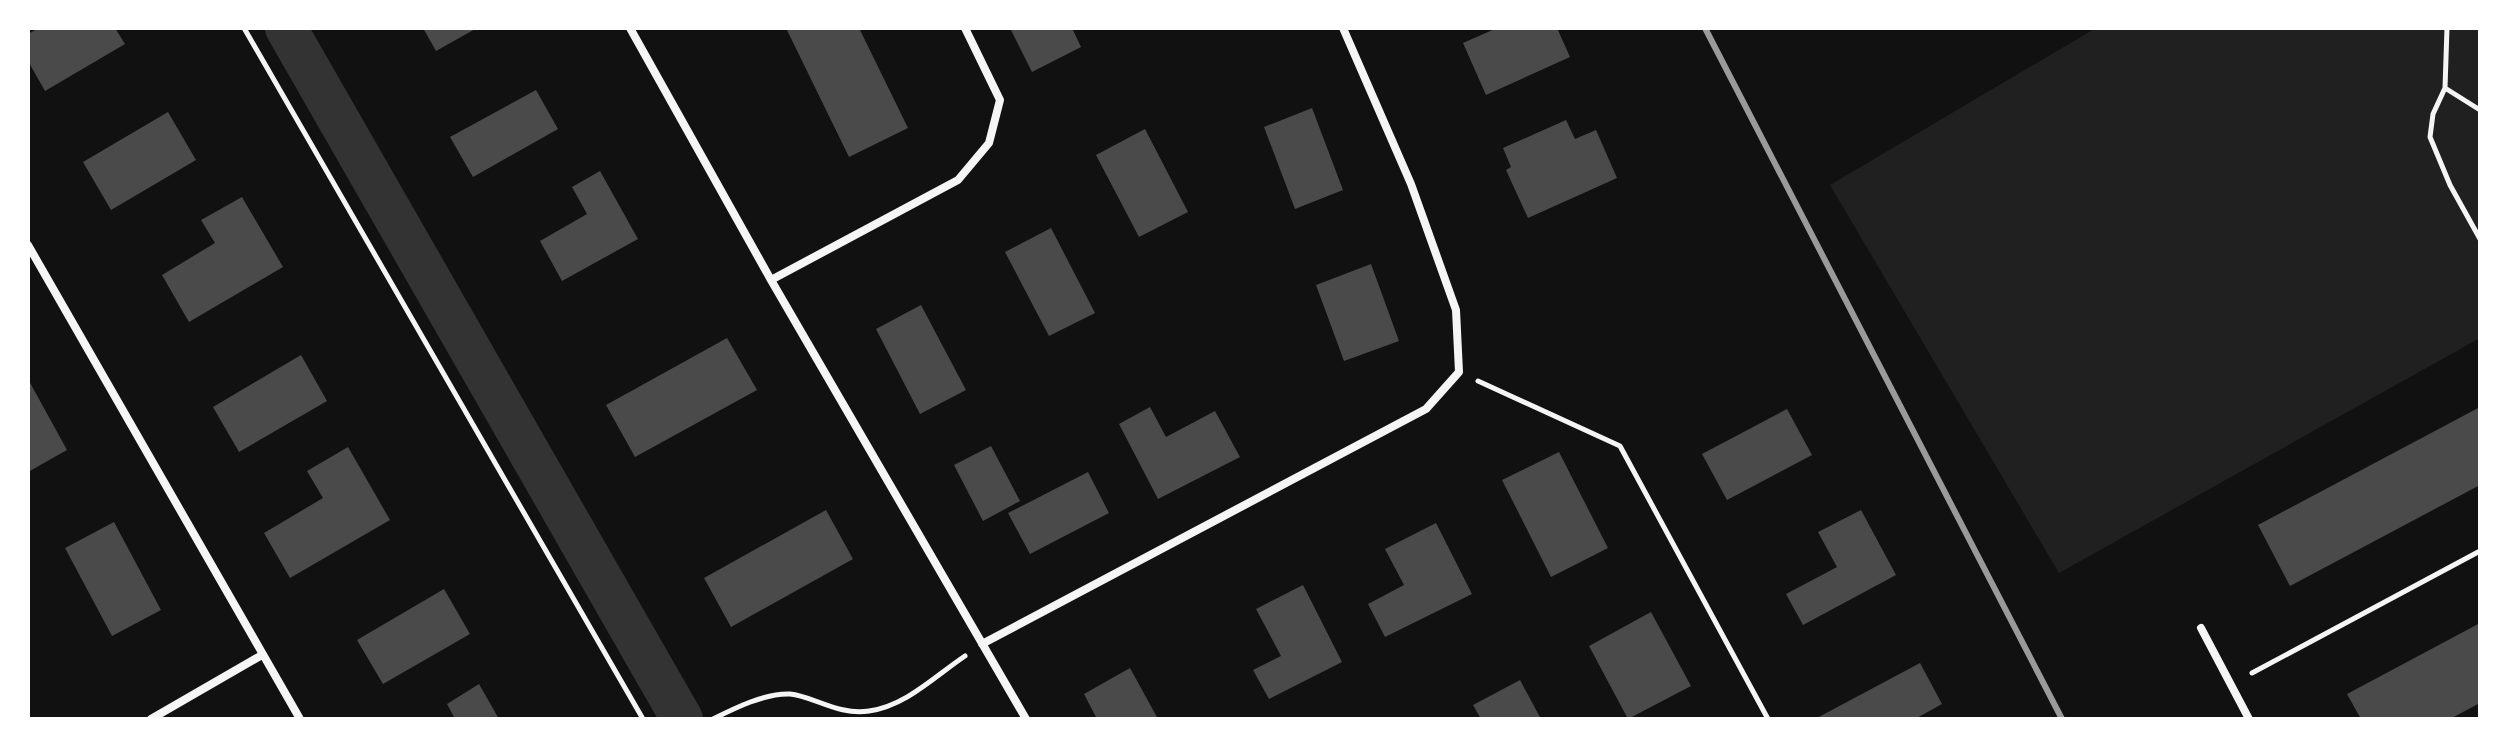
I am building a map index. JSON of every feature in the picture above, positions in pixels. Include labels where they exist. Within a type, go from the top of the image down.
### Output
[{"type":"street","points":[[630,28],[771,280],[1026,719]]},
{"type":"street","points":[[771,280],[958,180],[989,143],[1000,100],[965,28]]},
{"type":"street","points":[[982,644],[1426,409],[1459,372],[1456,310],[1411,184],[1343,28]]},
{"type":"street","points":[[28,245],[300,719]]},
{"type":"street","points":[[2201,628],[2249,719]]},
{"type":"street","points":[[151,719],[262,655]]},
{"type":"path","points":[[244,28],[643,719]]},
{"type":"path","points":[[2447,28],[2445,88],[2433,114],[2430,137],[2450,185],[2480,239]]},
{"type":"path","points":[[2445,88],[2480,110]]},
{"type":"path","points":[[1459,372],[1620,446],[1768,719]]},
{"type":"path","points":[[2231,684],[2480,551]]},
{"type":"path","points":[[713,719],[744,704],[791,694],[824,707],[866,712],[898,704],[982,644]]},
{"type":"shaded area","points":[[2096,28],[2480,28],[2480,338],[2059,573],[1830,185]]},
{"type":"building","points":[[39,28],[115,28],[125,44],[45,91],[28,61],[28,34]]},
{"type":"building","points":[[423,28],[477,28],[436,51]]},
{"type":"building","points":[[786,28],[859,28],[908,128],[849,157]]},
{"type":"building","points":[[1010,28],[1072,28],[1081,47],[1032,72]]},
{"type":"building","points":[[1497,28],[1557,28],[1570,57],[1486,95],[1463,43]]},
{"type":"building","points":[[536,90],[558,129],[473,177],[450,137]]},
{"type":"building","points":[[1312,108],[1343,190],[1295,209],[1264,127]]},
{"type":"building","points":[[168,112],[196,160],[111,210],[83,162]]},
{"type":"building","points":[[1566,120],[1575,139],[1596,130],[1617,178],[1528,218],[1506,170],[1511,167],[1503,148]]},
{"type":"building","points":[[1145,129],[1188,212],[1139,237],[1096,155]]},
{"type":"building","points":[[600,171],[638,239],[562,281],[540,241],[587,214],[572,187]]},
{"type":"building","points":[[242,197],[283,267],[189,322],[162,275],[215,243],[201,220]]},
{"type":"building","points":[[1051,228],[1095,313],[1049,336],[1005,252]]},
{"type":"building","points":[[1371,264],[1399,341],[1344,361],[1316,285]]},
{"type":"building","points":[[921,305],[966,390],[920,414],[876,329]]},
{"type":"building","points":[[727,338],[757,390],[635,457],[606,405]]},
{"type":"building","points":[[301,355],[327,401],[239,452],[213,407]]},
{"type":"building","points":[[28,379],[67,450],[28,472]]},
{"type":"building","points":[[1150,407],[1166,437],[1215,411],[1240,457],[1158,499],[1119,424]]},
{"type":"building","points":[[2480,407],[2480,485],[2290,586],[2258,525]]},
{"type":"building","points":[[1787,409],[1812,455],[1727,500],[1702,454]]},
{"type":"building","points":[[991,446],[1020,501],[983,521],[954,465]]},
{"type":"building","points":[[348,447],[390,520],[290,578],[264,533],[323,498],[307,471]]},
{"type":"building","points":[[1559,452],[1608,548],[1551,577],[1502,480]]},
{"type":"building","points":[[1088,472],[1109,513],[1030,554],[1008,513]]},
{"type":"building","points":[[826,510],[853,559],[731,627],[704,578]]},
{"type":"building","points":[[1861,510],[1896,575],[1803,625],[1786,594],[1837,567],[1818,532]]},
{"type":"building","points":[[114,522],[161,610],[112,636],[65,548]]},
{"type":"building","points":[[1436,523],[1472,594],[1385,637],[1368,604],[1404,585],[1385,549]]},
{"type":"building","points":[[1303,585],[1342,662],[1269,699],[1253,670],[1281,656],[1256,609]]},
{"type":"building","points":[[444,589],[470,634],[383,684],[357,640]]},
{"type":"building","points":[[1651,612],[1691,686],[1628,719],[1589,646]]},
{"type":"building","points":[[2480,623],[2480,703],[2450,719],[2361,719],[2347,694]]},
{"type":"building","points":[[1920,663],[1942,704],[1915,719],[1815,719]]},
{"type":"building","points":[[1130,668],[1158,719],[1097,719],[1084,694]]},
{"type":"building","points":[[1520,680],[1541,719],[1481,719],[1473,705]]},
{"type":"building","points":[[479,684],[499,719],[455,719],[447,704]]},
{"type":"waterway","points":[[286,28],[682,719]]},
{"type":"railway","points":[[1705,28],[2062,719]]}]
